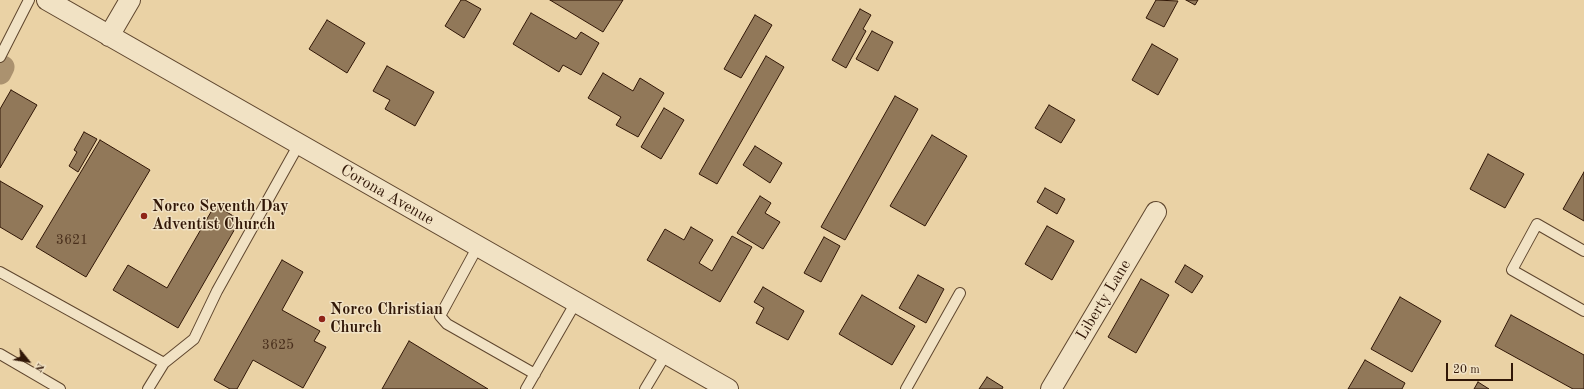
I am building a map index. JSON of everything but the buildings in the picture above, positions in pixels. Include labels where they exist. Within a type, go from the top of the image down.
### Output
[{"type":"street","name":"Corona Avenue","points":[[47,0],[728,389]]},
{"type":"street","points":[[109,36],[130,0]]},
{"type":"street","name":"Liberty Lane","points":[[1051,389],[1156,212]]},
{"type":"lane","points":[[0,57],[29,0]]},
{"type":"lane","points":[[148,389],[164,363],[194,339],[218,291],[299,144]]},
{"type":"lane","points":[[1584,251],[1537,224],[1512,270],[1584,311]]},
{"type":"lane","points":[[478,246],[440,316],[447,324],[535,374]]},
{"type":"lane","points":[[0,272],[164,363]]},
{"type":"lane","points":[[906,389],[960,293]]},
{"type":"lane","points":[[526,389],[576,302]]},
{"type":"lane","points":[[0,354],[60,389]]},
{"type":"lane","points":[[645,389],[666,354]]},
{"type":"waterway","points":[[0,73],[3,67]]},
{"type":"place","name":"Norco Seventh Day Adventist Church","points":[[144,216]]},
{"type":"place","name":"Norco Christian Church","points":[[322,319]]}]
